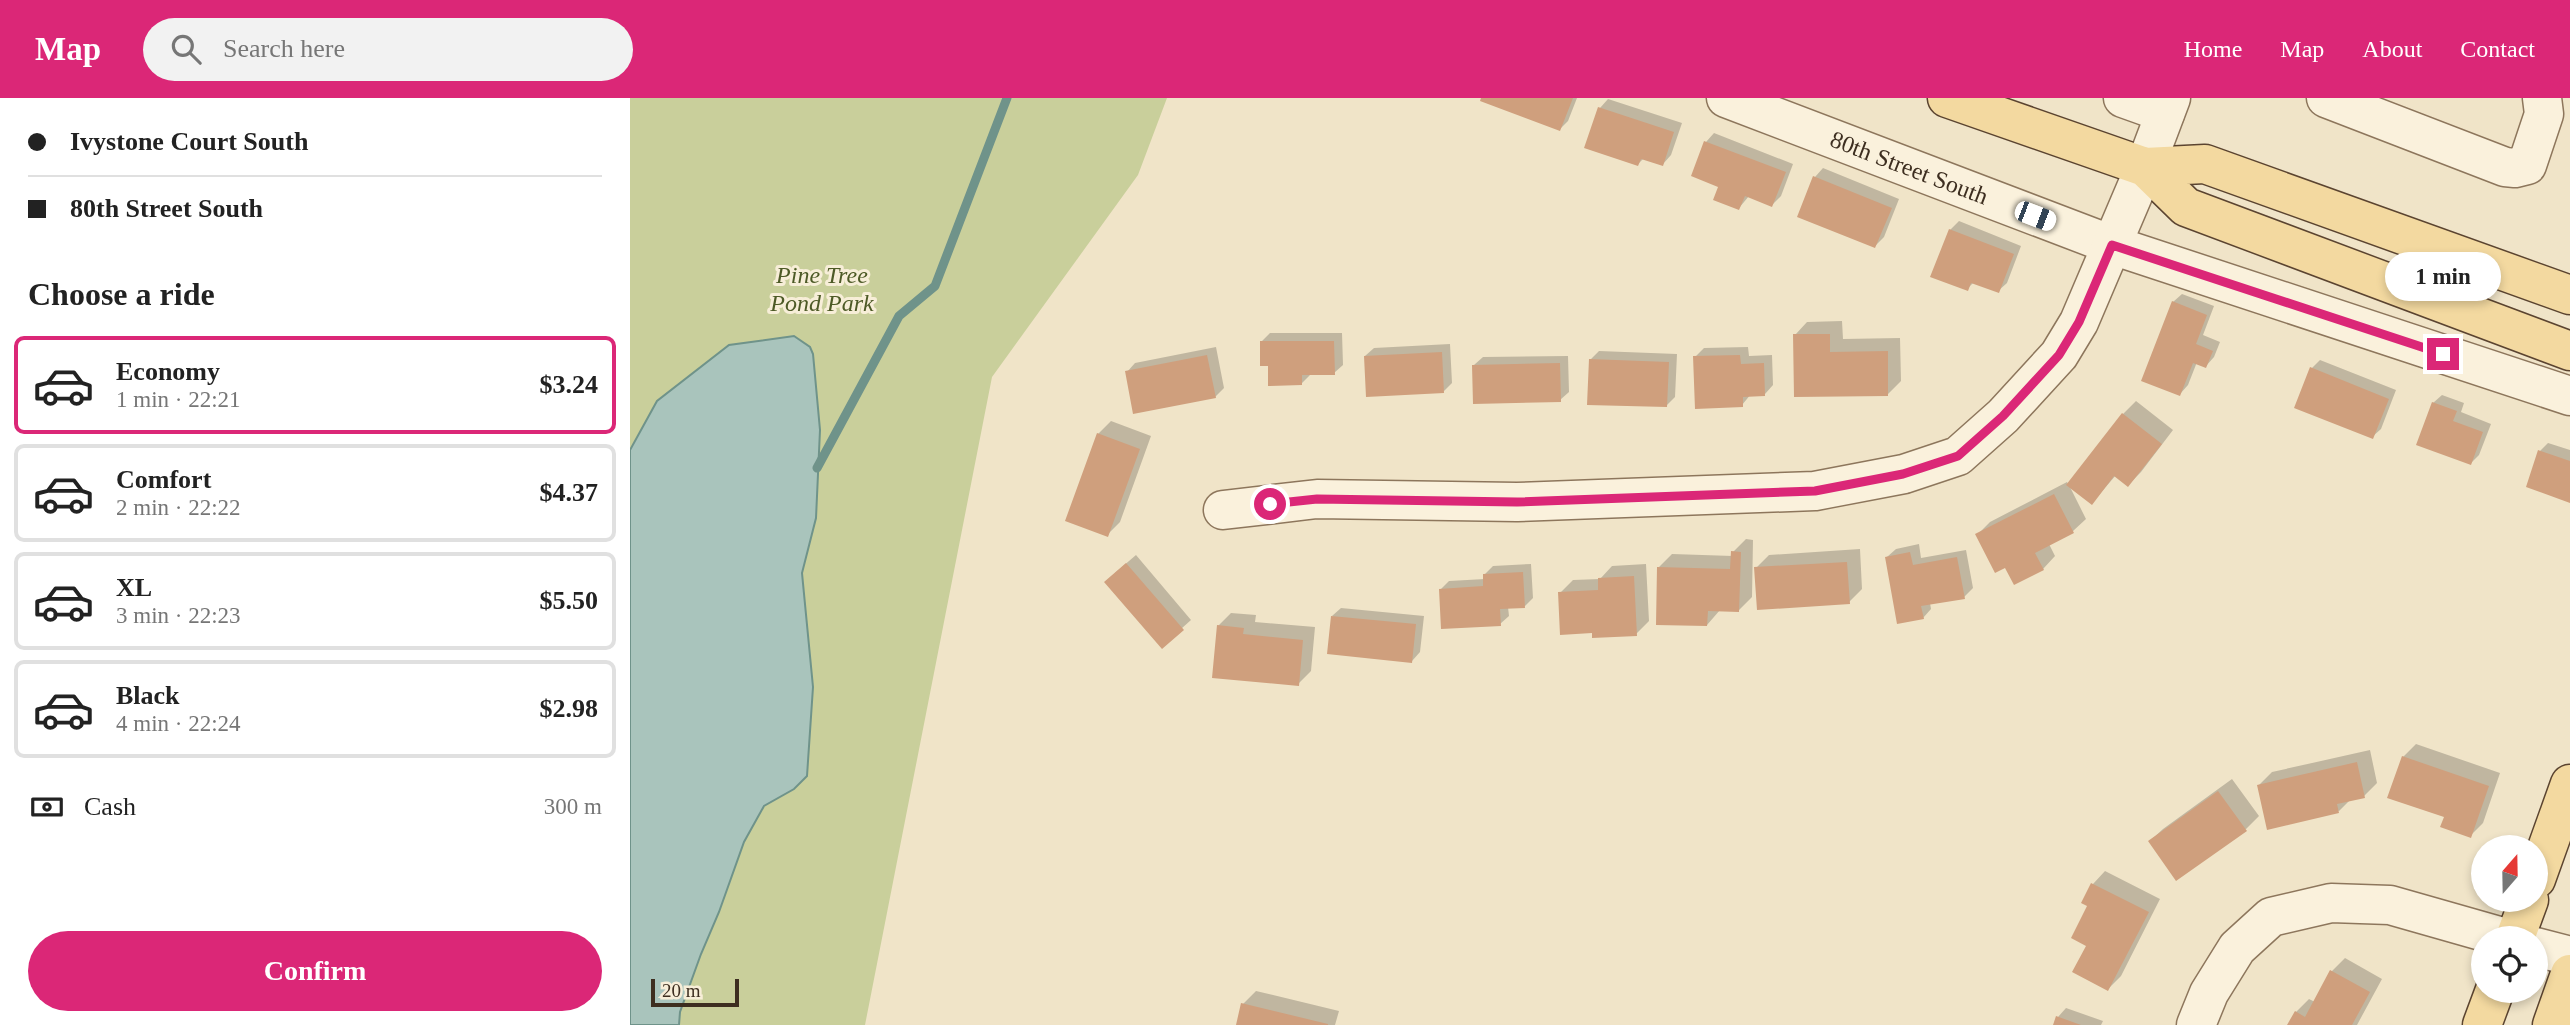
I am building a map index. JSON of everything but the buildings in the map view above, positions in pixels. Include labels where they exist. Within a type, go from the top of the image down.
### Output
[{"type":"main road","points":[[1947,98],[2145,167],[2204,164],[2570,295]]},
{"type":"main road","points":[[2145,167],[2186,206],[2570,351]]},
{"type":"main road","points":[[2548,846],[2570,785]]},
{"type":"main road","points":[[2552,1025],[2570,974]]},
{"type":"main road","points":[[2482,1025],[2490,1003]]},
{"type":"street","name":"80th Street South","points":[[1726,98],[2112,245],[2570,396]]},
{"type":"street","points":[[1223,510],[1317,499],[1517,502],[1815,491],[1903,474],[1958,456],[2003,416],[2059,355],[2079,322],[2145,167],[2168,105],[2123,98]]},
{"type":"street","points":[[2326,98],[2505,167],[2515,168],[2527,164],[2544,114],[2543,98]]},
{"type":"street","points":[[2196,1025],[2209,993],[2237,948],[2271,917],[2331,903],[2390,905],[2471,928]]},
{"type":"street","points":[[2548,951],[2570,957]]},
{"type":"green space","name":"Pine Tree Pond Park","points":[[630,98],[1167,98],[1138,175],[992,377],[865,1025],[630,1025]]},
{"type":"water","points":[[794,336],[810,347],[813,354],[820,430],[816,518],[802,573],[813,687],[807,776],[794,789],[764,806],[744,842],[680,1012],[679,1025],[630,1025],[630,450],[657,401],[729,345]]},
{"type":"waterway","points":[[817,468],[899,316],[935,286],[1007,98]]},
{"type":"route","points":[[1270,504],[1317,499],[1517,502],[1815,491],[1903,474],[1958,456],[2003,416],[2059,355],[2079,322],[2112,245],[2443,354]]}]
